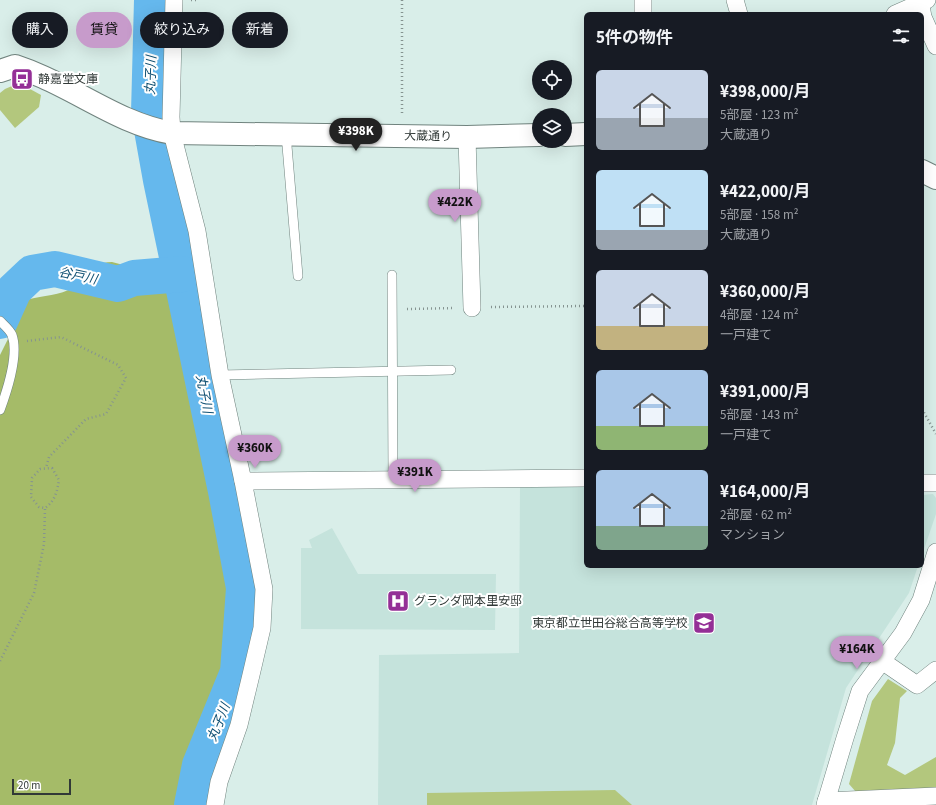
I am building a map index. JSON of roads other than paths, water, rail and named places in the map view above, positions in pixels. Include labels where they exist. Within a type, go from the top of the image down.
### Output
[{"type":"street","points":[[174,0],[171,117],[159,130],[197,231],[220,375],[264,589],[262,628],[239,724],[218,782],[214,805]]},
{"type":"street","points":[[643,0],[643,12]]},
{"type":"street","points":[[735,0],[738,12]]},
{"type":"street","points":[[900,12],[922,1],[923,12]]},
{"type":"street","points":[[924,19],[936,46]]},
{"type":"street","name":"大蔵通り","points":[[0,71],[15,66],[43,77],[111,112],[159,130],[467,137],[532,135]]},
{"type":"street","points":[[572,135],[584,134]]},
{"type":"street","points":[[467,137],[472,308]]},
{"type":"street","points":[[924,172],[936,178]]},
{"type":"street","points":[[243,481],[584,478]]},
{"type":"street","points":[[924,483],[936,483]]},
{"type":"street","points":[[936,552],[921,600],[903,633],[860,691],[825,803],[936,796],[936,802]]},
{"type":"street","points":[[882,661],[917,685],[936,670]]},
{"type":"lane","points":[[286,134],[298,276]]},
{"type":"lane","points":[[392,276],[393,479]]},
{"type":"lane","points":[[0,410],[12,372],[12,335],[3,324]]},
{"type":"lane","points":[[220,375],[452,370]]},
{"type":"waterway","name":"丸子川","points":[[152,0],[149,113],[161,180],[226,491],[244,588],[238,672],[200,765],[192,805]]},
{"type":"waterway","name":"谷戸川","points":[[0,321],[14,290],[32,273],[55,269],[118,284],[134,278],[182,274]]},
{"type":"place","name":"静嘉堂文庫","points":[[22,79]]},
{"type":"place","name":"グランダ岡本里安邸","points":[[398,601]]},
{"type":"place","name":"東京都立世田谷総合高等学校","points":[[704,623]]}]
